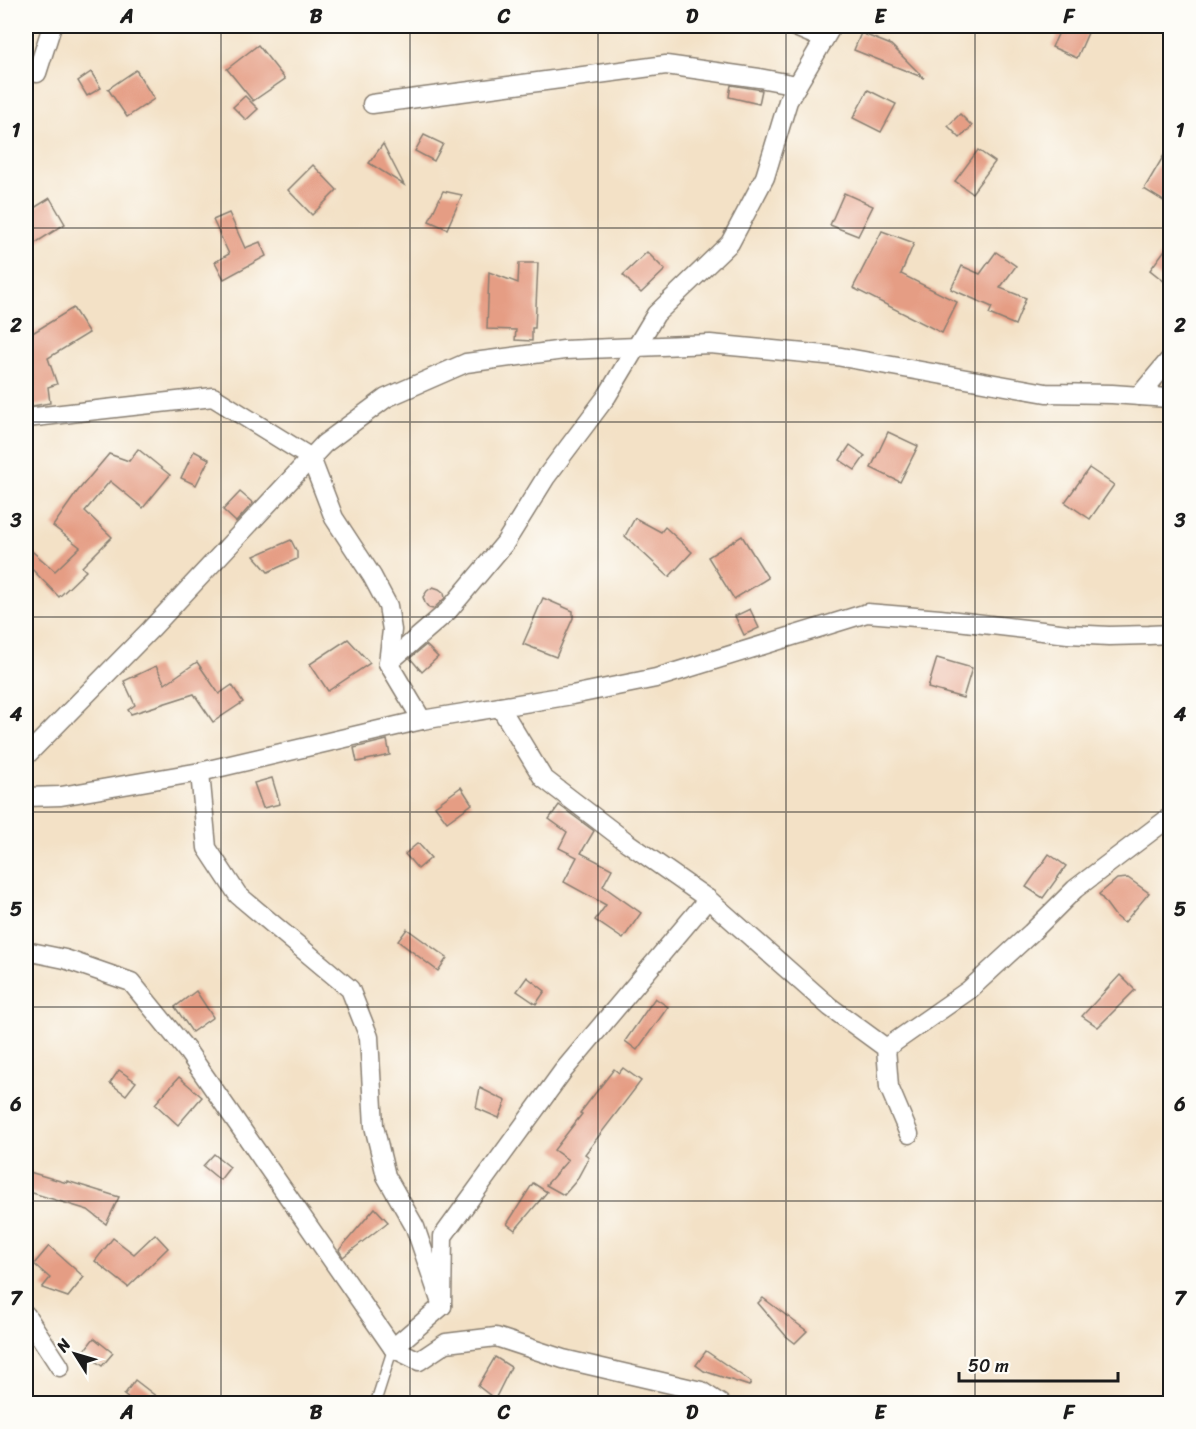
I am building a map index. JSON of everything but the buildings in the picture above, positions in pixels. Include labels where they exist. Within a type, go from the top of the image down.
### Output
[{"type":"street","points":[[37,73],[52,26]]},
{"type":"street","points":[[388,663],[448,611],[505,543],[546,477],[608,396],[656,314],[730,243],[765,177],[788,101],[828,32],[793,26]]},
{"type":"street","points":[[372,104],[666,65],[759,78],[797,86]]},
{"type":"street","points":[[26,756],[151,630],[324,444],[386,398],[466,363],[564,350],[710,344],[836,356],[1046,393],[1112,394],[1170,399]]},
{"type":"street","points":[[1139,396],[1170,358]]},
{"type":"street","points":[[26,418],[213,397],[311,458],[334,518],[372,576],[388,606],[392,630],[388,663],[422,720]]},
{"type":"street","points":[[26,797],[61,796],[200,772],[422,720],[573,695],[656,678],[867,613],[1068,634],[1119,636],[1170,634]]},
{"type":"street","points":[[500,708],[543,778],[627,843],[708,899],[830,1007],[886,1048],[889,1087],[909,1134]]},
{"type":"street","points":[[200,772],[207,848],[238,895],[350,989],[369,1037],[374,1126],[386,1176],[415,1227],[442,1306]]},
{"type":"street","points":[[886,1048],[969,990],[1075,889],[1170,818]]},
{"type":"street","points":[[393,1348],[442,1306],[443,1236],[563,1071],[708,899]]},
{"type":"street","points":[[26,951],[65,959],[130,982],[188,1052],[393,1348],[419,1361],[446,1343],[496,1337],[563,1359],[701,1391],[721,1404]]},
{"type":"street","points":[[26,1315],[60,1367]]},
{"type":"lane","points":[[375,1404],[393,1348]]}]
